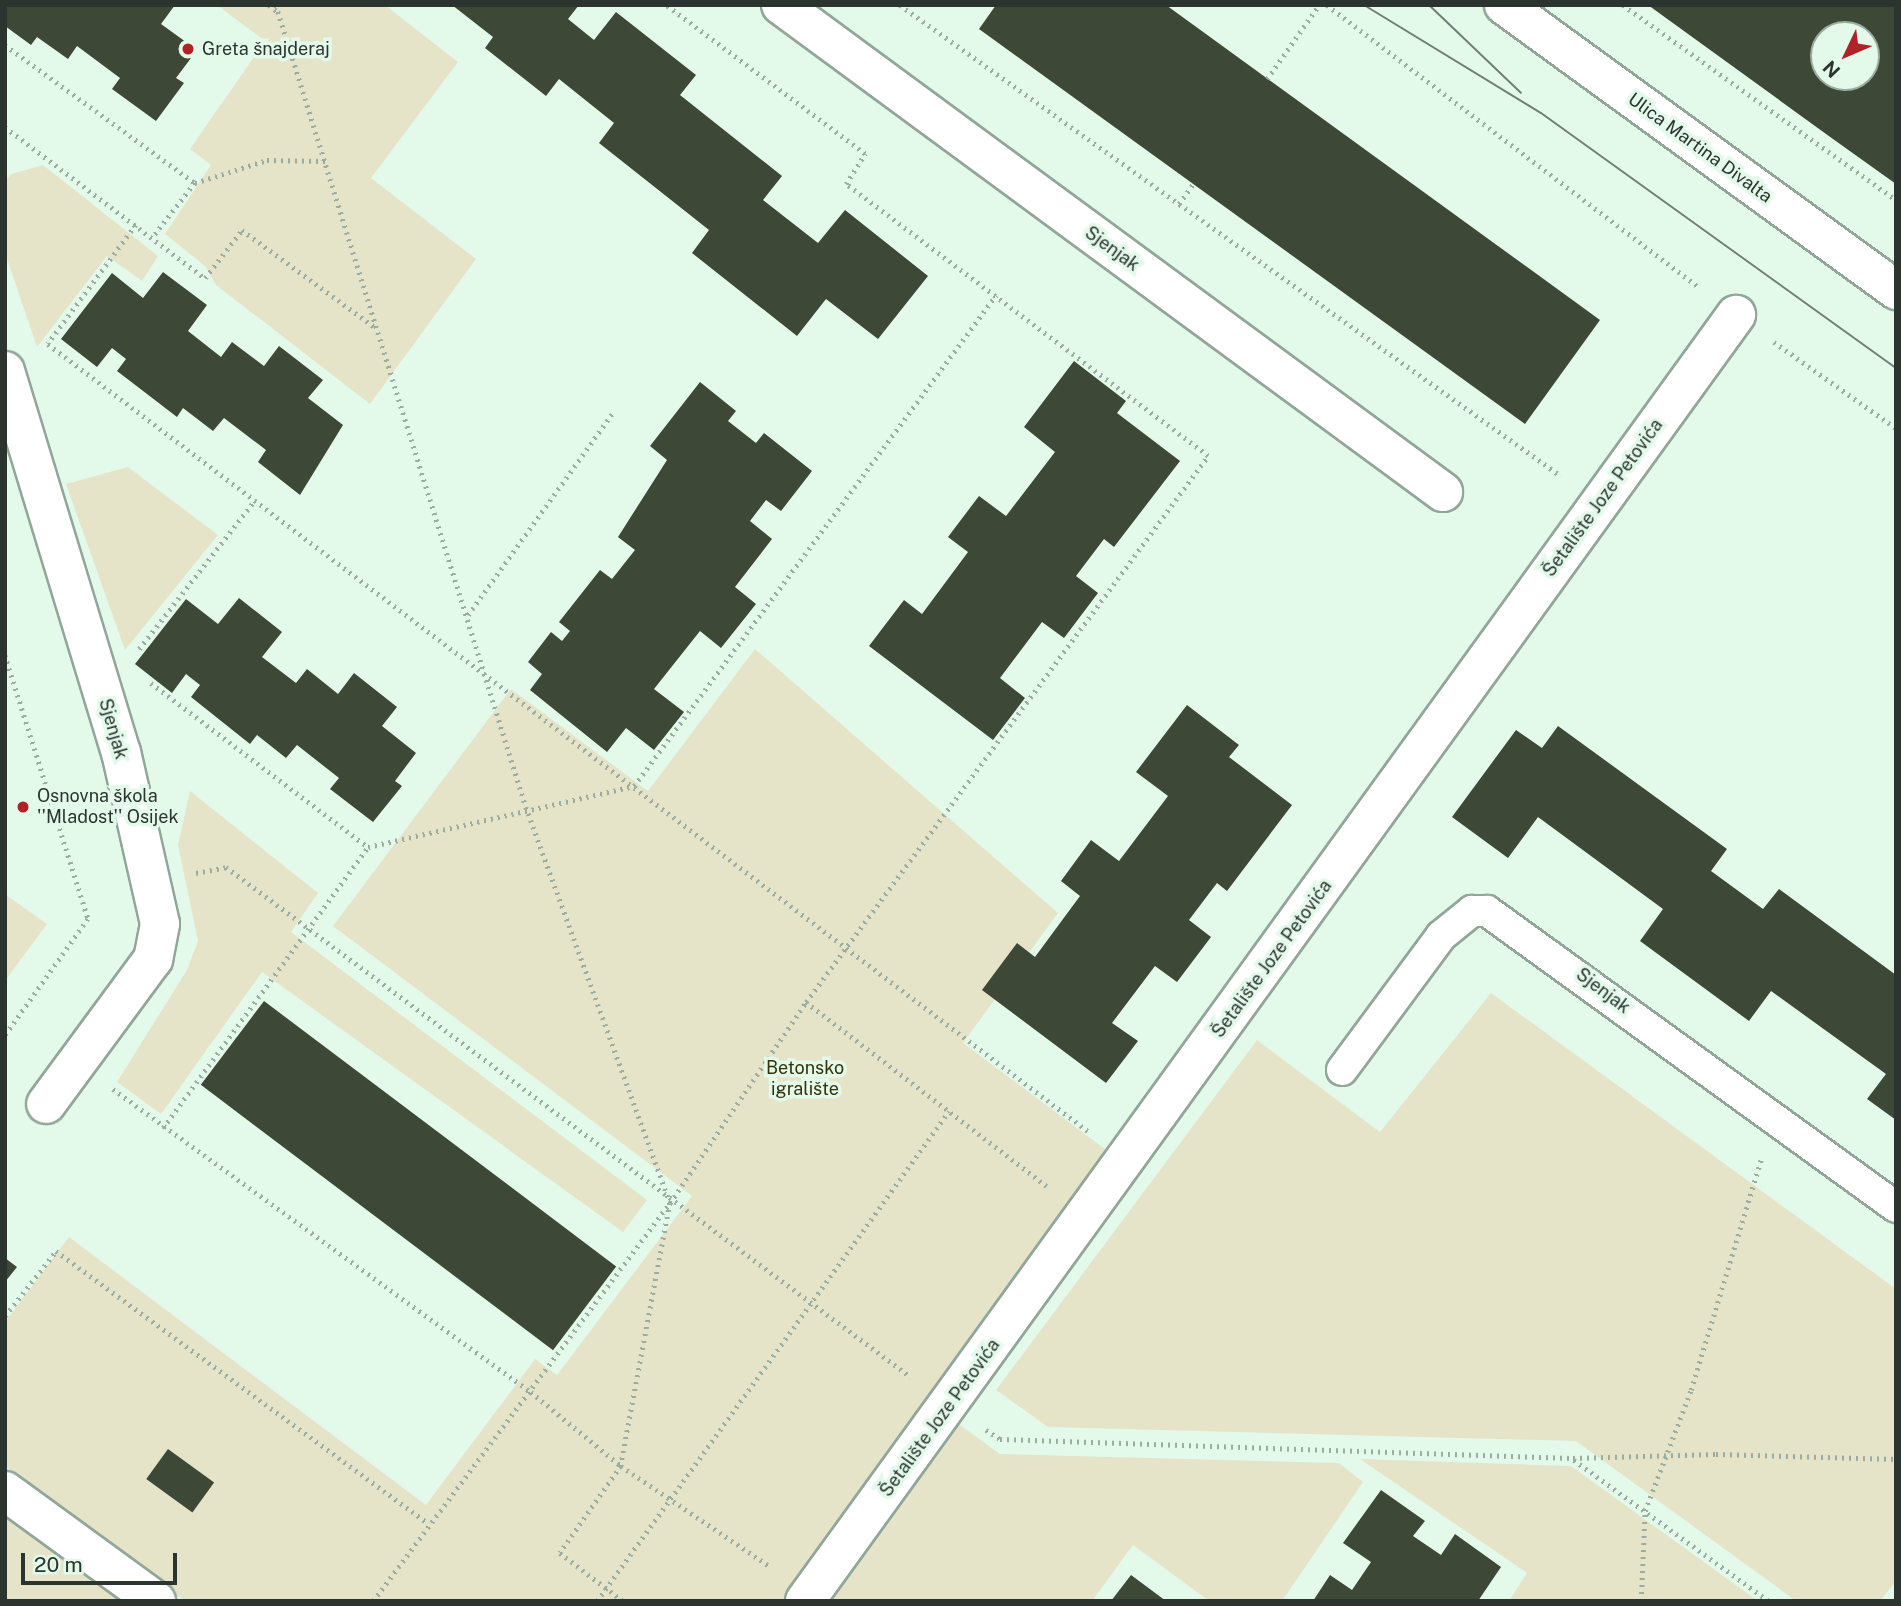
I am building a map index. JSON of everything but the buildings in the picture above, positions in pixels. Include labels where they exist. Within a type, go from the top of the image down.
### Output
[{"type":"street","name":"Sjenjak","points":[[782,5],[1443,492]]},
{"type":"street","name":"Ulica Martina Divalta","points":[[1504,5],[1896,290]]},
{"type":"street","name":"Šetalište Joze Petovića","points":[[808,1597],[1088,1217],[1598,503],[1737,315]]},
{"type":"street","name":"Sjenjak","points":[[5,371],[121,752],[160,924],[153,959],[79,1063],[46,1104]]},
{"type":"street","points":[[5,1491],[156,1601]]},
{"type":"lane","name":"Sjenjak","points":[[1342,1070],[1441,936],[1472,911],[1487,911],[1896,1207]]},
{"type":"path","points":[[269,5],[278,12]]},
{"type":"path","points":[[276,5],[487,674],[526,807],[670,1203],[621,1466],[560,1553],[623,1601]]},
{"type":"path","points":[[373,1601],[670,1203],[806,1002],[1208,456],[846,184],[864,154],[666,5]]},
{"type":"path","points":[[900,5],[1598,503]]},
{"type":"path","points":[[1267,79],[1319,5]]},
{"type":"path","points":[[1327,5],[1737,315],[1896,428]]},
{"type":"path","points":[[1623,5],[1896,200]]},
{"type":"path","points":[[5,45],[195,183]]},
{"type":"path","points":[[5,127],[205,278],[242,230],[377,329]]},
{"type":"path","points":[[153,237],[195,183],[267,160],[325,161]]},
{"type":"path","points":[[1179,204],[1193,184]]},
{"type":"path","points":[[136,225],[48,344],[1128,1161]]},
{"type":"path","points":[[163,1128],[368,847],[526,807],[634,786],[996,295]]},
{"type":"path","points":[[468,615],[612,414]]},
{"type":"path","points":[[135,654],[255,500]]},
{"type":"path","points":[[5,655],[89,919],[5,1036]]},
{"type":"path","points":[[137,673],[368,847]]},
{"type":"path","points":[[5,684],[14,682]]},
{"type":"path","points":[[806,1002],[1088,1217]]},
{"type":"path","points":[[79,1063],[163,1128],[531,1392],[621,1466],[808,1597]]},
{"type":"path","points":[[597,1601],[949,1111]]},
{"type":"path","points":[[1641,1601],[1645,1511],[1691,1390],[1747,1193],[1777,1120]]},
{"type":"path","points":[[5,1316],[56,1251],[429,1524]]},
{"type":"path","points":[[1573,1458],[1769,1601]]},
{"type":"green space","points":[[217,5],[385,5],[458,62],[371,178],[476,259],[370,404],[216,285],[205,266],[165,234],[211,165],[190,149],[265,41]]},
{"type":"green space","points":[[43,165],[158,256],[142,281],[107,256],[37,347],[5,253],[5,182],[11,174]]},
{"type":"green space","points":[[128,467],[218,535],[125,650],[66,484]]},
{"type":"green space","name":"Betonsko igralište","points":[[755,649],[1058,913],[963,1043],[1129,1167],[804,1601],[185,1601],[5,1466],[5,1322],[69,1237],[426,1505],[535,1359],[557,1375],[692,1196],[333,926],[511,689],[648,791]]},
{"type":"green space","points":[[190,791],[318,893],[291,932],[647,1200],[623,1232],[262,972],[161,1114],[117,1082],[187,970],[198,941],[178,845]]},
{"type":"green space","points":[[5,894],[47,924],[5,981]]},
{"type":"green space","points":[[1491,993],[1896,1289],[1896,1581],[1880,1601],[1796,1601],[1576,1441],[1048,1427],[996,1390],[1257,1040],[1380,1132]]},
{"type":"green space","points":[[953,1420],[1000,1454],[1339,1463],[1363,1482],[1282,1601],[1209,1601],[1133,1545],[1092,1601],[826,1601]]},
{"type":"green space","points":[[1360,1459],[1571,1466],[1758,1601],[1509,1601],[1527,1573]]},
{"type":"green space","points":[[5,1499],[142,1601],[5,1601]]},
{"type":"tram line","points":[[1364,5],[1541,113],[1896,368]]},
{"type":"tram line","points":[[1429,5],[1521,93]]},
{"type":"place","name":"Greta šnajderaj","points":[[188,49]]},
{"type":"place","name":"Osnovna škola ''Mladost'' Osijek","points":[[23,807]]}]
